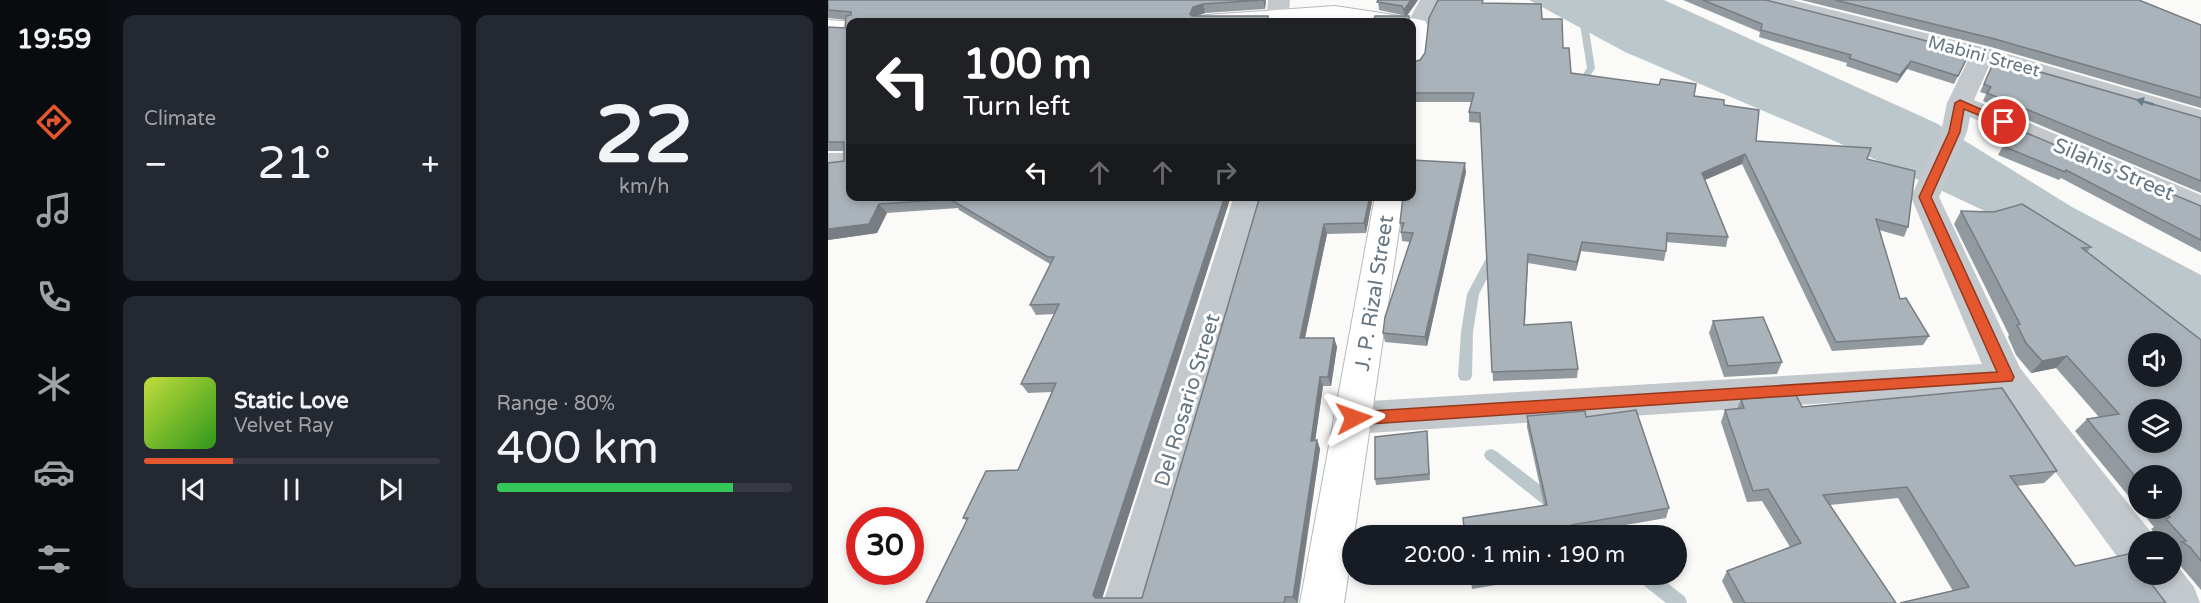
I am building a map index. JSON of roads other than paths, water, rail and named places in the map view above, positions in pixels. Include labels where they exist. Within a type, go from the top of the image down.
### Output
[{"type":"street","points":[[1416,23],[1431,0]]},
{"type":"street","name":"Mabini Street","points":[[1766,0],[1982,54],[2201,118]]},
{"type":"street","points":[[1242,18],[1278,14],[1335,13],[1368,18]]},
{"type":"street","points":[[828,27],[846,28]]},
{"type":"street","points":[[1982,54],[1960,103],[1954,132],[1925,197],[2006,377],[2128,537]]},
{"type":"street","name":"Silahis Street","points":[[1960,103],[2201,206]]},
{"type":"street","points":[[828,162],[846,161]]},
{"type":"street","name":"Del Rosario Street","points":[[1125,603],[1247,201]]},
{"type":"street","name":"J. P. Rizal Street","points":[[1322,603],[1389,201]]},
{"type":"street","points":[[1354,418],[2006,377]]},
{"type":"street","points":[[2165,585],[2178,603]]},
{"type":"waterway","points":[[1578,89],[1591,68],[1580,0]]},
{"type":"waterway","points":[[1465,376],[1467,332],[1473,294],[1494,254]]},
{"type":"waterway","points":[[1491,455],[1555,505]]},
{"type":"waterway","points":[[1576,521],[1581,525]]},
{"type":"waterway","points":[[1657,585],[1679,603]]}]
